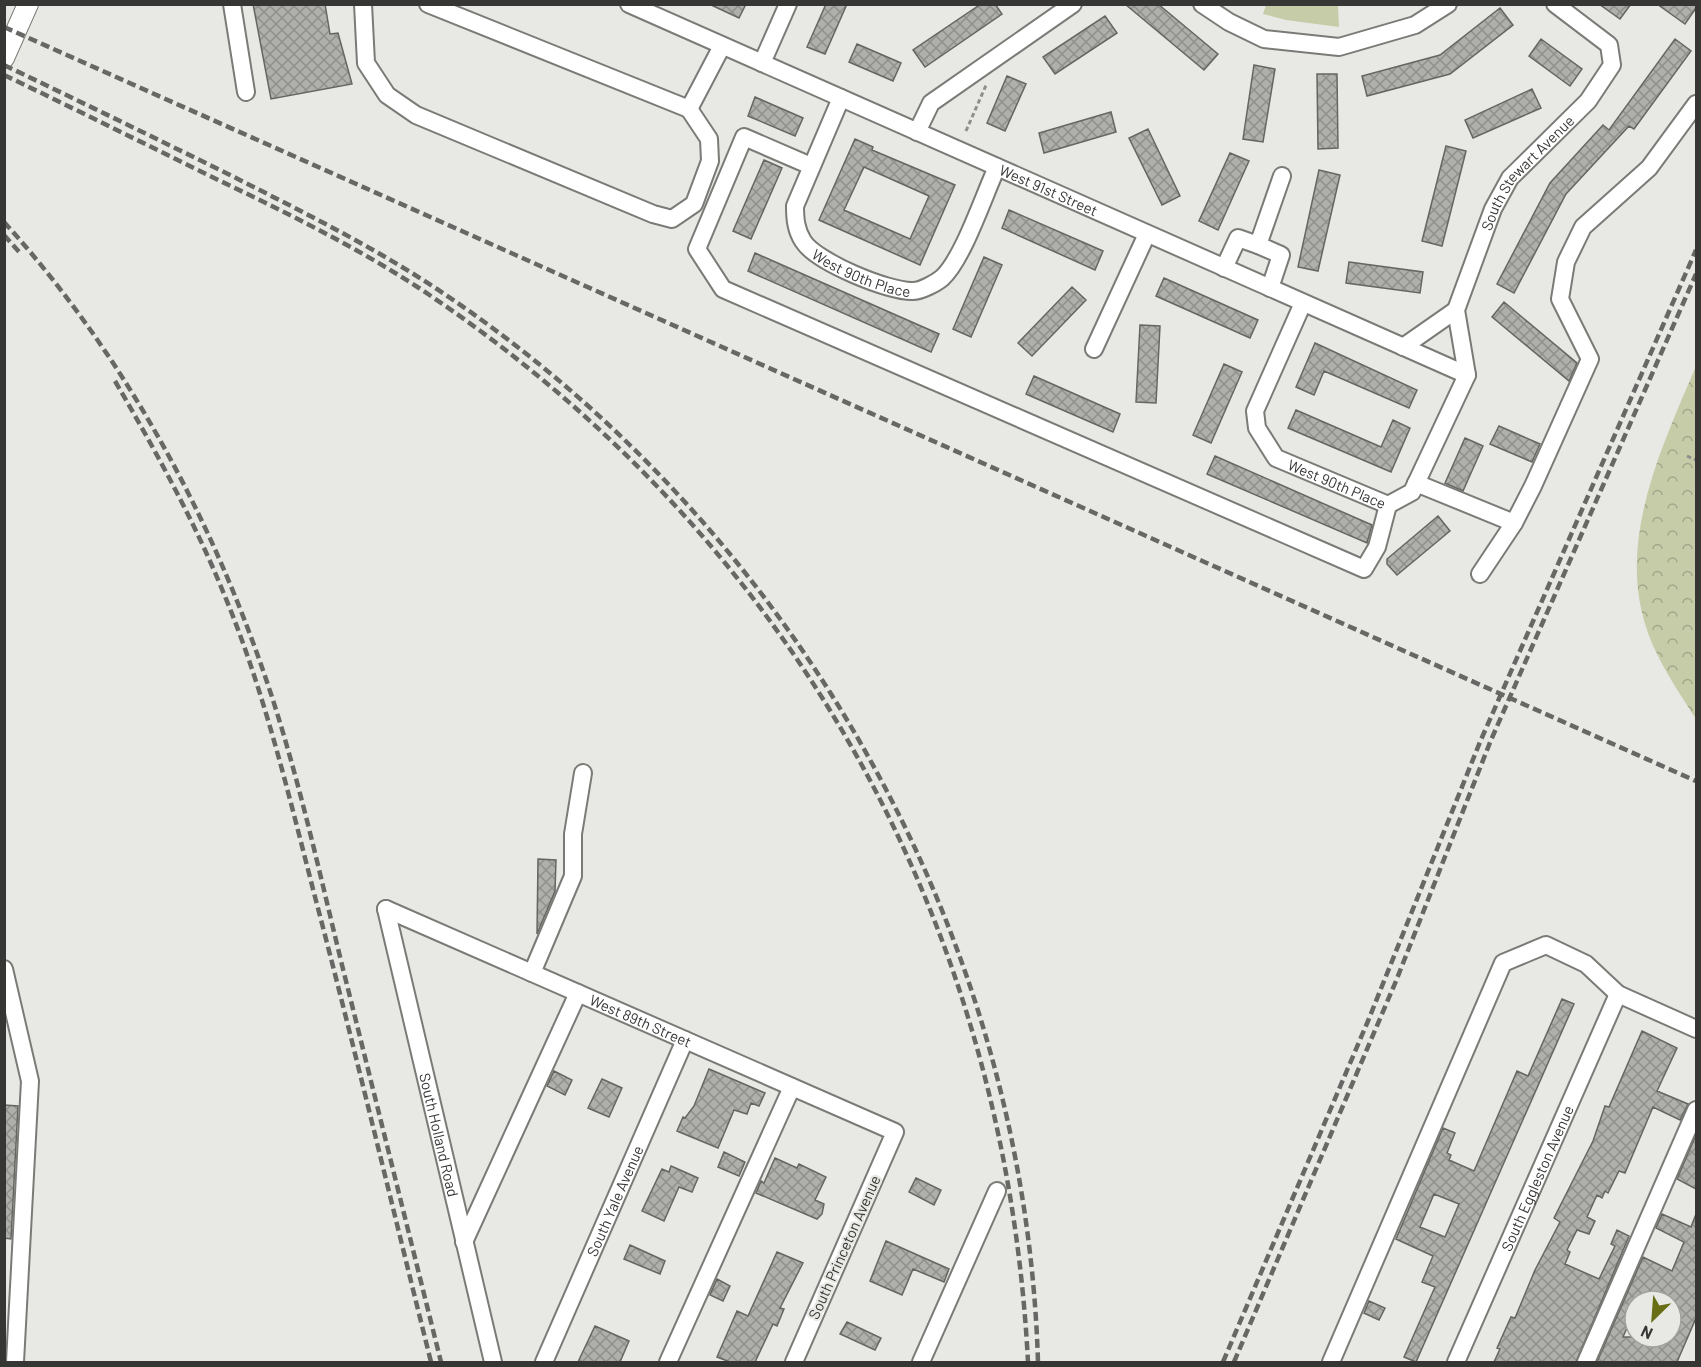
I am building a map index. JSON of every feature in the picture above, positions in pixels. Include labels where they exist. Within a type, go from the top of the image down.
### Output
[{"type":"main road","points":[[4,58],[28,4]]},
{"type":"street","points":[[232,4],[246,92]]},
{"type":"street","points":[[363,4],[366,63],[387,95],[416,115],[653,214],[672,219],[694,204],[710,161],[709,139],[689,109],[428,4]]},
{"type":"street","name":"West 91st Street","points":[[629,4],[653,9],[722,46],[1467,375]]},
{"type":"street","points":[[762,63],[788,4]]},
{"type":"street","points":[[917,132],[931,103],[1072,4]]},
{"type":"street","points":[[1202,4],[1229,22],[1264,39],[1339,47],[1405,29],[1448,4]]},
{"type":"street","name":"South Stewart Avenue","points":[[1467,375],[1456,310],[1493,209],[1510,178],[1588,101],[1612,65],[1609,45],[1555,4]]},
{"type":"street","points":[[689,109],[722,46]]},
{"type":"street","points":[[841,98],[811,166],[744,137],[697,249],[723,289],[1364,569],[1377,547],[1388,505]]},
{"type":"street","points":[[1480,574],[1514,523],[1590,359],[1560,299],[1566,262],[1584,226],[1650,168],[1696,104]]},
{"type":"street","name":"West 90th Place","points":[[811,166],[795,206],[795,223],[803,241],[816,255],[893,289],[916,292],[941,279],[953,264],[997,167]]},
{"type":"street","points":[[1258,245],[1282,176]]},
{"type":"street","points":[[1094,349],[1147,234]]},
{"type":"street","points":[[1224,268],[1238,238],[1258,245],[1281,255],[1270,288]]},
{"type":"street","name":"West 90th Place","points":[[1303,303],[1255,411],[1257,428],[1276,458],[1388,505],[1414,487]]},
{"type":"street","points":[[1403,347],[1456,310]]},
{"type":"street","points":[[1467,375],[1414,487],[1514,523]]},
{"type":"street","points":[[532,973],[573,876],[573,834],[583,773]]},
{"type":"street","name":"West 89th Street","points":[[386,909],[895,1132]]},
{"type":"street","name":"South Holland Road","points":[[386,909],[493,1362]]},
{"type":"street","points":[[1335,1361],[1503,963],[1546,945],[1586,963],[1618,994],[1696,1029]]},
{"type":"street","points":[[4,969],[30,1081],[15,1362]]},
{"type":"street","points":[[464,1242],[578,993]]},
{"type":"street","name":"South Eggleston Avenue","points":[[1456,1362],[1618,994]]},
{"type":"street","name":"South Yale Avenue","points":[[544,1362],[685,1040]]},
{"type":"street","points":[[668,1362],[792,1087]]},
{"type":"street","points":[[1586,1362],[1696,1110]]},
{"type":"street","name":"South Princeton Avenue","points":[[794,1362],[895,1132]]},
{"type":"street","points":[[921,1362],[997,1191]]},
{"type":"path","points":[[966,131],[988,81]]},
{"type":"path","points":[[1687,456],[1696,460]]},
{"type":"green space","points":[[1266,5],[1338,5],[1339,27],[1286,20],[1263,14]]},
{"type":"green space","points":[[1696,366],[1696,719],[1658,656],[1644,619],[1637,583],[1638,546],[1644,509],[1667,436]]},
{"type":"building","points":[[253,4],[325,4],[330,34],[338,33],[352,84],[271,99]]},
{"type":"building","points":[[709,4],[746,4],[739,18]]},
{"type":"building","points":[[826,4],[847,4],[825,54],[807,47]]},
{"type":"building","points":[[981,4],[995,4],[1002,14],[925,67],[913,50]]},
{"type":"building","points":[[1125,4],[1158,4],[1218,54],[1204,70]]},
{"type":"building","points":[[1599,4],[1631,4],[1620,19]]},
{"type":"building","points":[[1657,4],[1696,4],[1696,8],[1685,24]]},
{"type":"building","points":[[1500,8],[1513,25],[1450,74],[1367,96],[1362,76],[1440,55]]},
{"type":"building","points":[[1105,16],[1117,33],[1055,74],[1043,57]]},
{"type":"building","points":[[1541,39],[1582,69],[1570,86],[1529,56]]},
{"type":"building","points":[[1675,39],[1691,51],[1634,129],[1629,126],[1566,194],[1514,293],[1497,284],[1550,183],[1603,125],[1609,130]]},
{"type":"building","points":[[857,44],[901,63],[893,81],[849,62]]},
{"type":"building","points":[[1254,65],[1275,69],[1263,142],[1243,139]]},
{"type":"building","points":[[1317,74],[1337,74],[1338,148],[1318,149]]},
{"type":"building","points":[[1007,76],[1026,84],[1005,131],[987,123]]},
{"type":"building","points":[[1532,89],[1541,108],[1473,138],[1465,120]]},
{"type":"building","points":[[755,97],[803,118],[795,136],[748,116]]},
{"type":"building","points":[[1111,112],[1116,132],[1044,153],[1039,133]]},
{"type":"building","points":[[1148,129],[1180,196],[1162,205],[1129,138]]},
{"type":"building","points":[[855,139],[873,147],[872,150],[955,185],[920,265],[819,220]],"holes":[[[864,167],[929,196],[910,239],[844,210]]]},
{"type":"building","points":[[1446,146],[1466,151],[1442,246],[1422,241]]},
{"type":"building","points":[[1230,153],[1249,161],[1218,230],[1199,221]]},
{"type":"building","points":[[764,160],[782,168],[751,239],[733,231]]},
{"type":"building","points":[[1319,170],[1340,175],[1318,271],[1298,267]]},
{"type":"building","points":[[1009,210],[1103,251],[1095,270],[1002,228]]},
{"type":"building","points":[[755,253],[939,334],[931,352],[748,271]]},
{"type":"building","points":[[984,257],[1002,265],[971,337],[953,329]]},
{"type":"building","points":[[1349,262],[1423,272],[1420,293],[1346,283]]},
{"type":"building","points":[[1164,278],[1258,320],[1250,338],[1156,296]]},
{"type":"building","points":[[1072,287],[1086,300],[1032,356],[1018,343]]},
{"type":"building","points":[[1504,302],[1577,363],[1569,381],[1492,317]]},
{"type":"building","points":[[1140,325],[1160,326],[1156,403],[1136,402]]},
{"type":"building","points":[[1315,343],[1417,390],[1409,408],[1324,371],[1314,395],[1296,387]]},
{"type":"building","points":[[1224,364],[1242,372],[1211,443],[1193,435]]},
{"type":"building","points":[[1034,376],[1120,414],[1113,432],[1026,394]]},
{"type":"building","points":[[1296,410],[1381,447],[1393,420],[1410,428],[1391,472],[1288,428]]},
{"type":"building","points":[[1499,426],[1540,444],[1532,462],[1490,444]]},
{"type":"building","points":[[1465,438],[1483,446],[1463,491],[1445,483]]},
{"type":"building","points":[[1215,456],[1372,525],[1367,543],[1207,474]]},
{"type":"building","points":[[1438,516],[1450,531],[1397,575],[1387,564],[1387,559]]},
{"type":"building","points":[[538,859],[556,860],[555,891],[537,934]]},
{"type":"building","points":[[1562,999],[1574,1004],[1416,1362],[1404,1357],[1435,1287],[1422,1282],[1433,1256],[1396,1239],[1443,1128],[1455,1133],[1447,1153],[1451,1155],[1449,1160],[1474,1171],[1517,1071],[1528,1076]],"holes":[[[1434,1194],[1459,1204],[1445,1237],[1420,1227]]]},
{"type":"building","points":[[1642,1031],[1677,1048],[1657,1091],[1688,1104],[1680,1120],[1653,1107],[1625,1173],[1619,1171],[1608,1193],[1605,1191],[1602,1198],[1597,1195],[1587,1217],[1595,1221],[1589,1234],[1577,1230],[1567,1250],[1570,1252],[1565,1264],[1599,1279],[1615,1246],[1611,1244],[1617,1230],[1629,1236],[1576,1362],[1494,1362],[1500,1349],[1497,1348],[1511,1317],[1515,1318],[1535,1270],[1560,1222],[1554,1218],[1593,1141],[1605,1106],[1609,1107]]},
{"type":"building","points":[[709,1069],[765,1093],[759,1106],[751,1103],[747,1114],[734,1110],[718,1148],[677,1131],[683,1117],[685,1118],[694,1106]]},
{"type":"building","points":[[554,1071],[572,1080],[565,1095],[547,1086]]},
{"type":"building","points":[[602,1079],[622,1088],[609,1117],[588,1108]]},
{"type":"building","points":[[4,1105],[18,1106],[11,1239],[4,1238]]},
{"type":"building","points":[[1696,1135],[1696,1189],[1677,1179]]},
{"type":"building","points":[[724,1152],[745,1162],[739,1176],[718,1167]]},
{"type":"building","points":[[775,1158],[797,1168],[799,1164],[826,1177],[815,1200],[824,1204],[822,1214],[817,1219],[756,1193],[761,1181],[764,1183]]},
{"type":"building","points":[[671,1166],[698,1178],[692,1192],[679,1187],[664,1221],[642,1211],[662,1169],[669,1172]]},
{"type":"building","points":[[916,1178],[941,1190],[934,1205],[909,1192]]},
{"type":"building","points":[[1662,1214],[1691,1227],[1696,1214],[1696,1318],[1683,1348],[1683,1289],[1629,1289],[1643,1257],[1672,1271],[1684,1242],[1656,1228]]},
{"type":"building","points":[[886,1241],[949,1269],[944,1282],[913,1269],[902,1295],[870,1281]]},
{"type":"building","points":[[630,1245],[665,1261],[660,1274],[624,1259]]},
{"type":"building","points":[[777,1252],[803,1263],[780,1308],[784,1309],[777,1326],[773,1324],[755,1362],[730,1362],[717,1357],[737,1311],[748,1316]]},
{"type":"building","points":[[717,1279],[730,1286],[723,1301],[710,1295]]},
{"type":"building","points":[[1369,1301],[1385,1308],[1379,1320],[1364,1313]]},
{"type":"building","points":[[1623,1303],[1623,1349],[1683,1349],[1677,1362],[1597,1362]]},
{"type":"building","points":[[847,1322],[881,1338],[875,1350],[840,1334]]},
{"type":"building","points":[[595,1326],[629,1341],[620,1362],[578,1362]]},
{"type":"railway","points":[[4,27],[1696,781]]},
{"type":"railway","points":[[4,65],[308,215],[437,289],[565,386],[680,496],[781,620],[866,754],[936,896],[989,1047],[1023,1202],[1038,1362]]},
{"type":"railway","points":[[4,75],[290,215],[368,257],[419,288],[551,387],[667,497],[769,619],[854,751],[923,892],[975,1042],[1010,1199],[1028,1362]]},
{"type":"railway","points":[[4,222],[90,329],[128,385],[194,504],[223,566],[248,630],[271,694],[300,795],[441,1362]]},
{"type":"railway","points":[[4,235],[20,253]]},
{"type":"railway","points":[[1223,1362],[1368,1021],[1480,742],[1696,250]]},
{"type":"railway","points":[[1234,1362],[1396,981],[1491,740],[1696,274]]},
{"type":"railway","points":[[115,381],[200,539],[238,630],[263,704],[295,817],[431,1362]]}]
